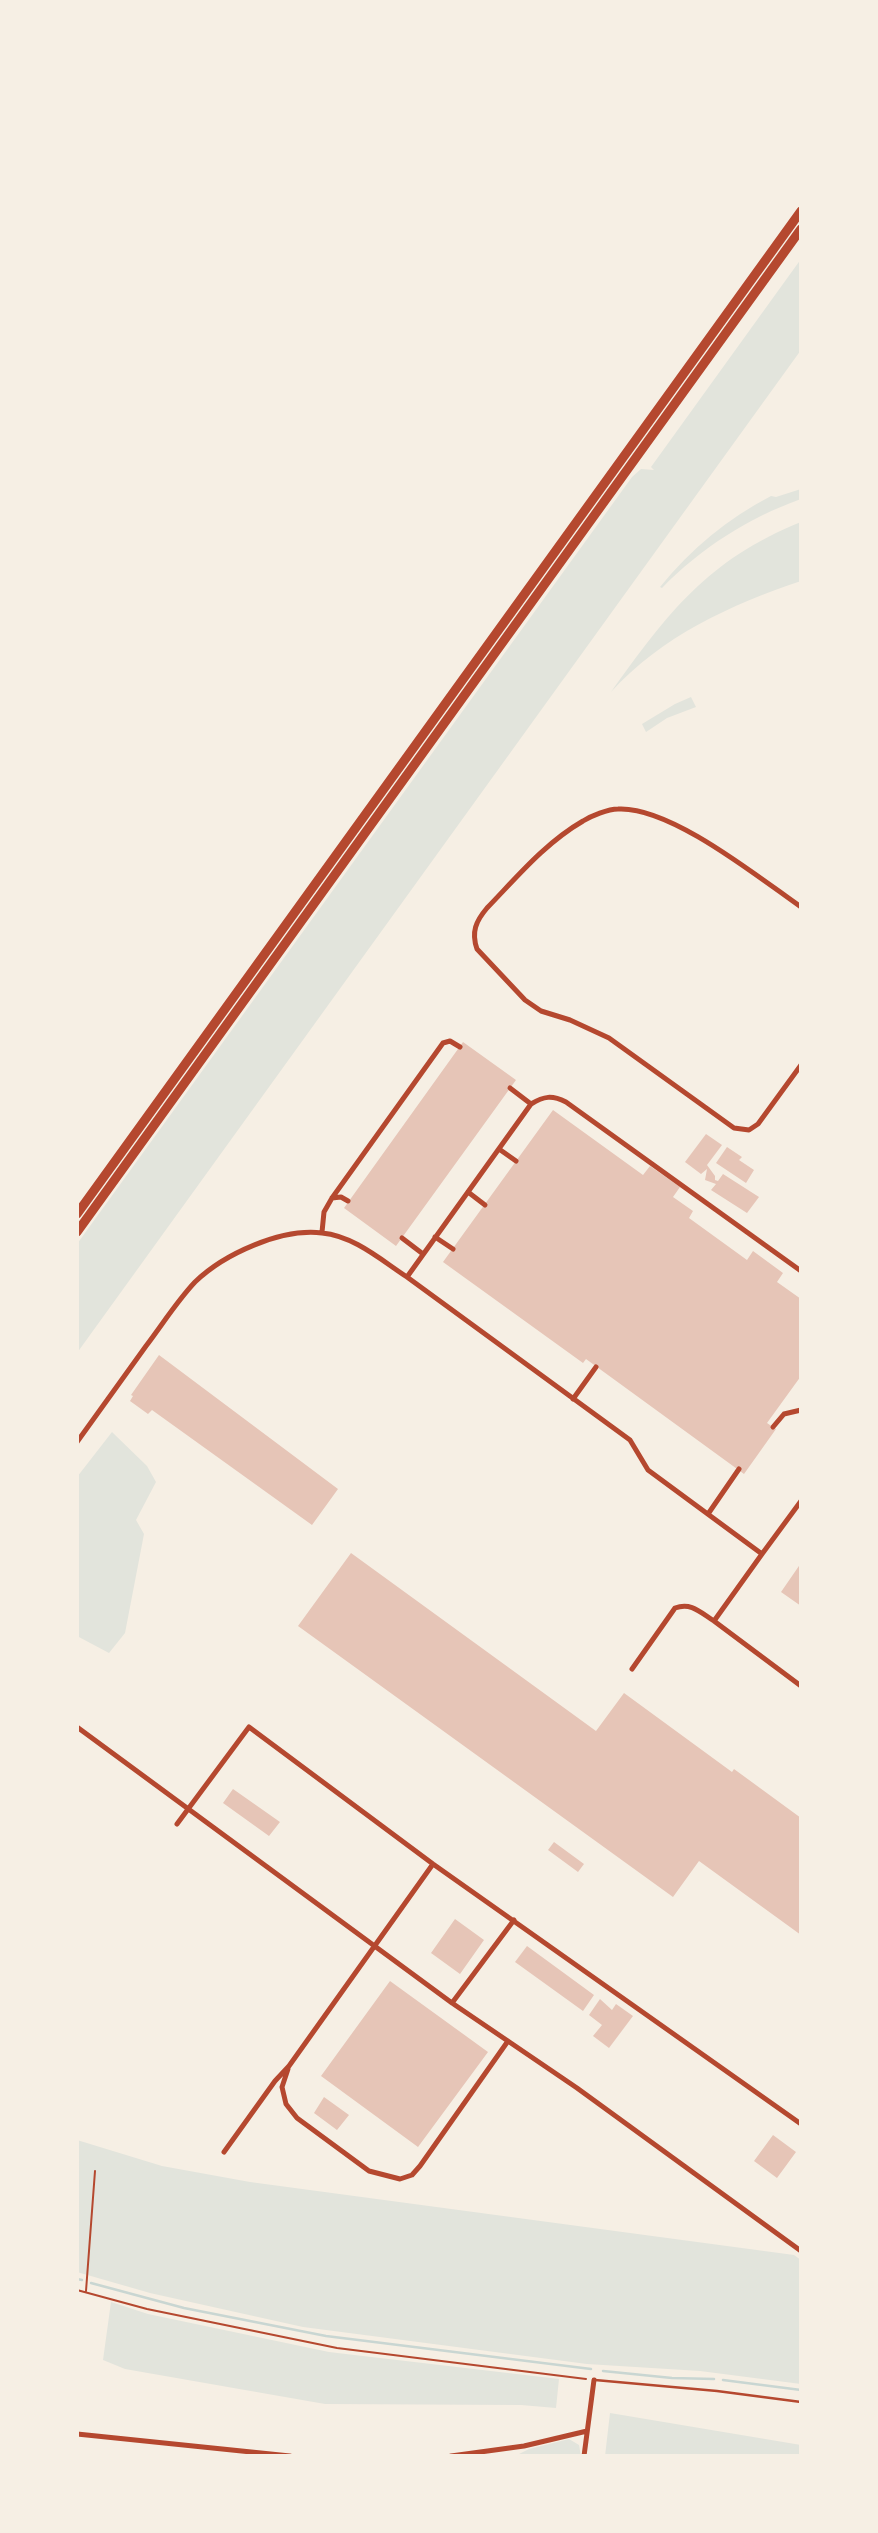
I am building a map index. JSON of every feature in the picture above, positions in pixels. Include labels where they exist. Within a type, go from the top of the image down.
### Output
[{"type":"main road","points":[[77,1214],[801,211]]},
{"type":"main road","points":[[77,1232],[801,229]]},
{"type":"street","points":[[801,907],[710,844],[652,814],[617,809],[584,820],[552,842],[477,919],[474,939],[477,949],[525,1000],[541,1011],[570,1020],[609,1038],[734,1128],[749,1130],[758,1124],[801,1065]]},
{"type":"street","points":[[322,1233],[324,1212],[332,1198],[443,1043],[450,1041],[460,1047]]},
{"type":"street","points":[[510,1088],[531,1104]]},
{"type":"street","points":[[407,1277],[531,1104],[541,1098],[555,1096],[566,1101],[801,1271]]},
{"type":"street","points":[[499,1149],[516,1161]]},
{"type":"street","points":[[468,1192],[485,1205]]},
{"type":"street","points":[[332,1198],[341,1196],[348,1201]]},
{"type":"street","points":[[77,1442],[174,1308],[197,1281],[228,1258],[263,1242],[294,1233],[322,1233],[359,1245],[407,1277],[630,1440],[648,1470],[762,1554]]},
{"type":"street","points":[[435,1237],[453,1249]]},
{"type":"street","points":[[402,1238],[423,1254]]},
{"type":"street","points":[[573,1399],[596,1367]]},
{"type":"street","points":[[773,1427],[785,1414],[801,1410]]},
{"type":"street","points":[[708,1514],[739,1469]]},
{"type":"street","points":[[714,1621],[801,1501]]},
{"type":"street","points":[[632,1669],[675,1608],[684,1605],[693,1607],[714,1621],[801,1686]]},
{"type":"street","points":[[77,1727],[452,2003],[801,2251]]},
{"type":"street","points":[[177,1824],[249,1727],[433,1864],[801,2124]]},
{"type":"street","points":[[224,2152],[433,1864]]},
{"type":"street","points":[[452,2003],[514,1920]]},
{"type":"street","points":[[289,2066],[282,2087],[286,2104],[297,2118],[369,2171],[400,2179],[412,2175],[420,2166],[508,2041]]},
{"type":"street","points":[[584,2456],[594,2380]]},
{"type":"street","points":[[451,2456],[524,2446],[587,2431]]},
{"type":"street","points":[[77,2434],[290,2456]]},
{"type":"street","points":[[183,2456],[184,2446]]},
{"type":"lane","points":[[594,2380],[801,2402]]},
{"type":"path","points":[[85,2292],[95,2171]]},
{"type":"path","points":[[77,2290],[147,2309],[337,2348],[594,2380]]},
{"type":"shaded area","points":[[801,259],[801,350],[77,1353],[77,1244],[632,477],[641,469],[654,470],[651,467]]},
{"type":"shaded area","points":[[801,489],[801,499],[762,515],[726,536],[660,587],[697,547],[725,524],[771,496],[776,497]]},
{"type":"shaded area","points":[[801,522],[801,581],[698,624],[652,654],[611,692],[652,637],[692,592],[740,553]]},
{"type":"shaded area","points":[[691,697],[696,707],[667,718],[646,732],[642,724]]},
{"type":"shaded area","points":[[112,1432],[147,1466],[156,1482],[136,1520],[144,1534],[125,1633],[109,1653],[77,1636],[77,1477]]},
{"type":"shaded area","points":[[77,2140],[162,2166],[250,2182],[794,2255],[801,2260],[801,2384],[700,2371],[587,2364],[303,2327],[150,2293],[77,2272]]},
{"type":"shaded area","points":[[111,2302],[148,2314],[329,2352],[559,2379],[556,2408],[521,2405],[325,2404],[125,2369],[103,2360]]},
{"type":"shaded area","points":[[610,2413],[801,2445],[801,2456],[605,2456]]},
{"type":"shaded area","points":[[569,2439],[579,2445],[581,2456],[515,2456],[529,2449]]},
{"type":"building","points":[[463,1042],[516,1080],[396,1246],[344,1208]]},
{"type":"building","points":[[553,1110],[643,1175],[650,1166],[680,1187],[673,1197],[693,1211],[689,1218],[747,1260],[753,1251],[783,1273],[777,1282],[801,1299],[801,1376],[767,1423],[776,1429],[744,1474],[586,1359],[583,1363],[443,1262]]},
{"type":"building","points":[[706,1134],[722,1145],[707,1165],[715,1180],[718,1181],[723,1174],[759,1197],[747,1213],[711,1190],[716,1184],[705,1180],[707,1169],[701,1174],[685,1162]]},
{"type":"building","points":[[727,1147],[742,1157],[739,1160],[754,1170],[746,1183],[716,1163]]},
{"type":"building","points":[[159,1355],[338,1489],[312,1525],[152,1410],[148,1414],[130,1401],[133,1396],[131,1395]]},
{"type":"building","points":[[351,1553],[596,1731],[624,1693],[732,1772],[734,1769],[801,1818],[801,1935],[699,1861],[673,1897],[298,1626]]},
{"type":"building","points":[[801,1563],[801,1606],[781,1592]]},
{"type":"building","points":[[233,1789],[280,1822],[269,1836],[223,1803]]},
{"type":"building","points":[[554,1842],[584,1864],[578,1872],[548,1850]]},
{"type":"building","points":[[455,1919],[484,1940],[460,1974],[431,1953]]},
{"type":"building","points":[[527,1946],[594,1995],[583,2011],[515,1962]]},
{"type":"building","points":[[390,1981],[488,2052],[418,2147],[321,2076]]},
{"type":"building","points":[[600,1999],[612,2010],[616,2004],[633,2016],[609,2048],[593,2036],[602,2025],[589,2015]]},
{"type":"building","points":[[324,2097],[349,2115],[337,2130],[314,2113]]},
{"type":"building","points":[[773,2135],[796,2152],[777,2178],[754,2161]]},
{"type":"waterway","points":[[77,2279],[82,2280]]},
{"type":"waterway","points":[[91,2283],[184,2308],[326,2336],[591,2369]]},
{"type":"waterway","points":[[603,2371],[714,2379]]},
{"type":"waterway","points":[[723,2380],[801,2390]]}]
